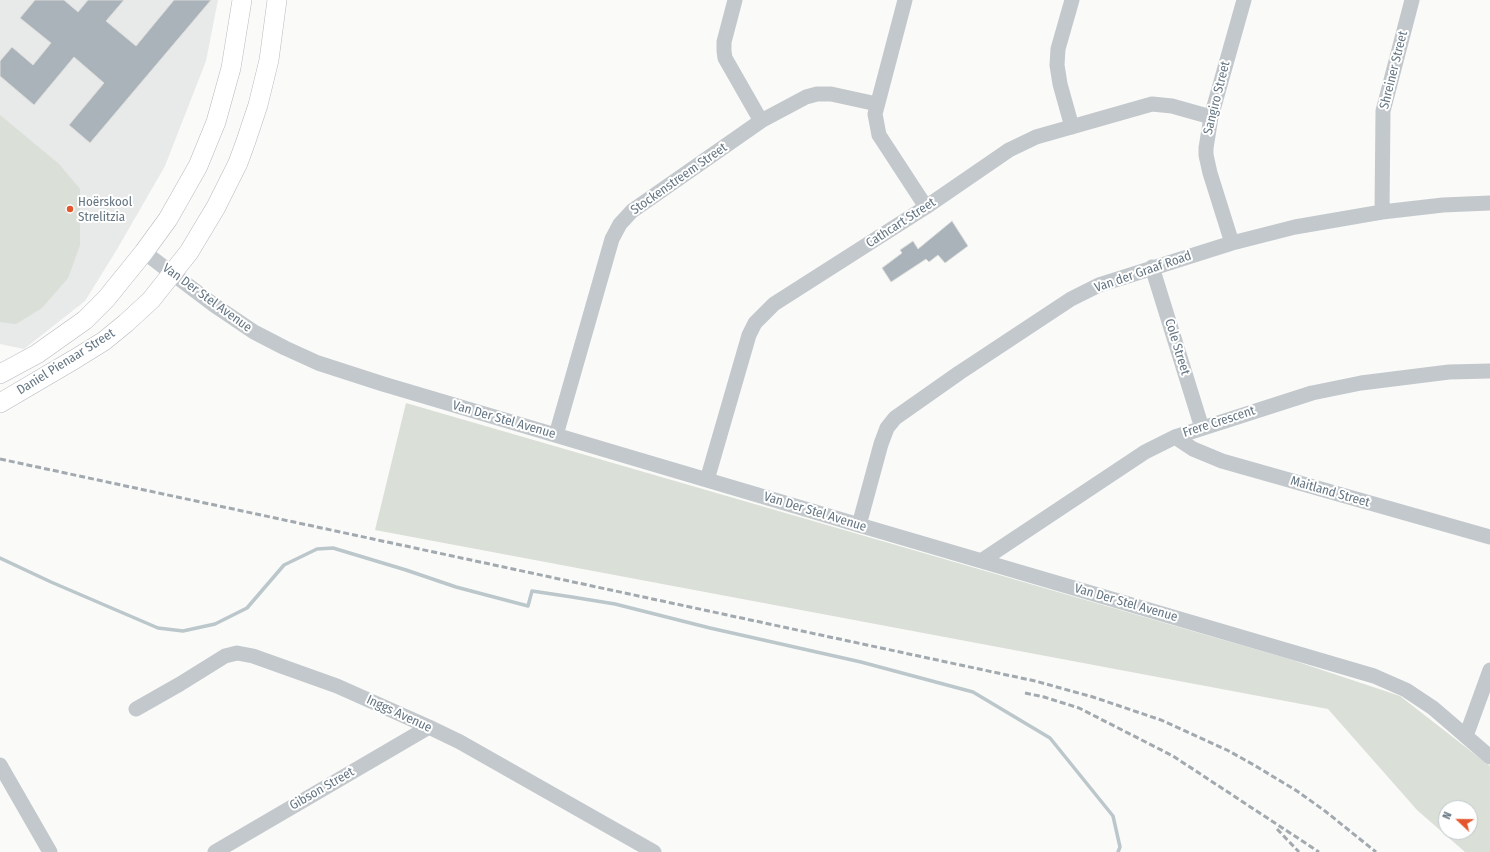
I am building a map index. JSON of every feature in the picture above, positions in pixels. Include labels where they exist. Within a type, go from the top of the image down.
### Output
[{"type":"main road","name":"Daniel Pienaar Street","points":[[0,374],[37,354],[85,320],[106,299],[144,252],[168,219],[198,166],[216,122],[231,68],[242,0]]},
{"type":"main road","name":"Daniel Pienaar Street","points":[[0,403],[75,359],[104,340],[126,323],[151,300],[189,252],[216,207],[240,156],[258,105],[265,80],[273,37],[277,0]]},
{"type":"street","points":[[735,0],[724,42],[724,51],[733,72],[762,121]]},
{"type":"street","points":[[905,0],[875,114],[879,135],[926,207]]},
{"type":"street","points":[[1072,0],[1058,49],[1057,65],[1060,84],[1072,127]]},
{"type":"street","name":"Sangiro Street","points":[[1232,243],[1207,163],[1206,155],[1207,136],[1211,117],[1244,0]]},
{"type":"street","name":"Shreiner Street","points":[[1382,212],[1383,112],[1412,0]]},
{"type":"street","name":"Stockenstreem Street","points":[[556,435],[612,239],[620,224],[632,211],[762,121],[806,98],[817,94],[831,94],[877,104]]},
{"type":"street","name":"Cathcart Street","points":[[707,480],[749,335],[755,323],[774,304],[926,207],[1021,144],[1036,137],[1152,104],[1172,106],[1211,117]]},
{"type":"street","name":"Van der Graaf Road","points":[[859,525],[881,444],[887,428],[894,418],[1071,299],[1099,284],[1232,243],[1295,227],[1382,212],[1443,205],[1490,203]]},
{"type":"street","name":"Van Der Stel Avenue","points":[[144,252],[254,332],[318,363],[383,384],[1374,676],[1400,687],[1419,698],[1433,708],[1490,757]]},
{"type":"street","name":"Cole Street","points":[[1152,267],[1202,428]]},
{"type":"street","name":"Frere Crescent","points":[[981,561],[1133,460],[1175,437],[1312,394],[1361,383],[1449,372],[1490,371]]},
{"type":"street","name":"Maitland Street","points":[[1175,437],[1193,449],[1222,461],[1490,537]]},
{"type":"street","name":"Inggs Avenue","points":[[136,709],[225,656],[237,653],[253,656],[337,686],[460,742],[654,852]]},
{"type":"street","points":[[1466,736],[1490,670]]},
{"type":"street","name":"Gibson Street","points":[[215,852],[429,727]]},
{"type":"street","points":[[0,765],[50,852]]},
{"type":"shaded area","name":"Hoërskool Strelitzia","points":[[0,0],[218,0],[206,61],[165,166],[85,301],[24,349],[0,344]]},
{"type":"shaded area","points":[[0,115],[59,164],[80,189],[80,245],[68,278],[42,308],[16,324],[0,322]]},
{"type":"shaded area","points":[[406,403],[1289,659],[1400,696],[1490,766],[1490,852],[1465,852],[1451,840],[1478,840],[1478,800],[1438,800],[1438,828],[1417,810],[1328,709],[375,530]]},
{"type":"building","points":[[35,0],[64,0],[78,12],[88,0],[124,0],[106,21],[136,46],[174,0],[211,0],[90,143],[69,125],[104,83],[74,57],[34,105],[0,76],[0,61],[12,47],[33,65],[51,43],[20,18]]},
{"type":"building","points":[[952,221],[968,246],[945,263],[938,255],[929,262],[926,259],[891,282],[882,268],[902,253],[900,250],[913,241],[918,249]]},
{"type":"waterway","points":[[0,558],[51,582],[158,628],[183,631],[215,624],[247,608],[284,565],[317,549],[333,548],[456,587],[528,606],[532,591],[615,604],[710,628],[861,662],[973,692],[1050,738],[1113,816],[1120,847],[1118,852]]},
{"type":"railway","points":[[0,459],[1035,681],[1093,697],[1161,720],[1227,750],[1297,791],[1325,811],[1376,852]]},
{"type":"railway","points":[[1025,693],[1044,697],[1079,708],[1173,756],[1319,852]]},
{"type":"railway","points":[[1277,829],[1299,852]]},
{"type":"place","name":"Hoërskool Strelitzia","points":[[70,209]]}]
